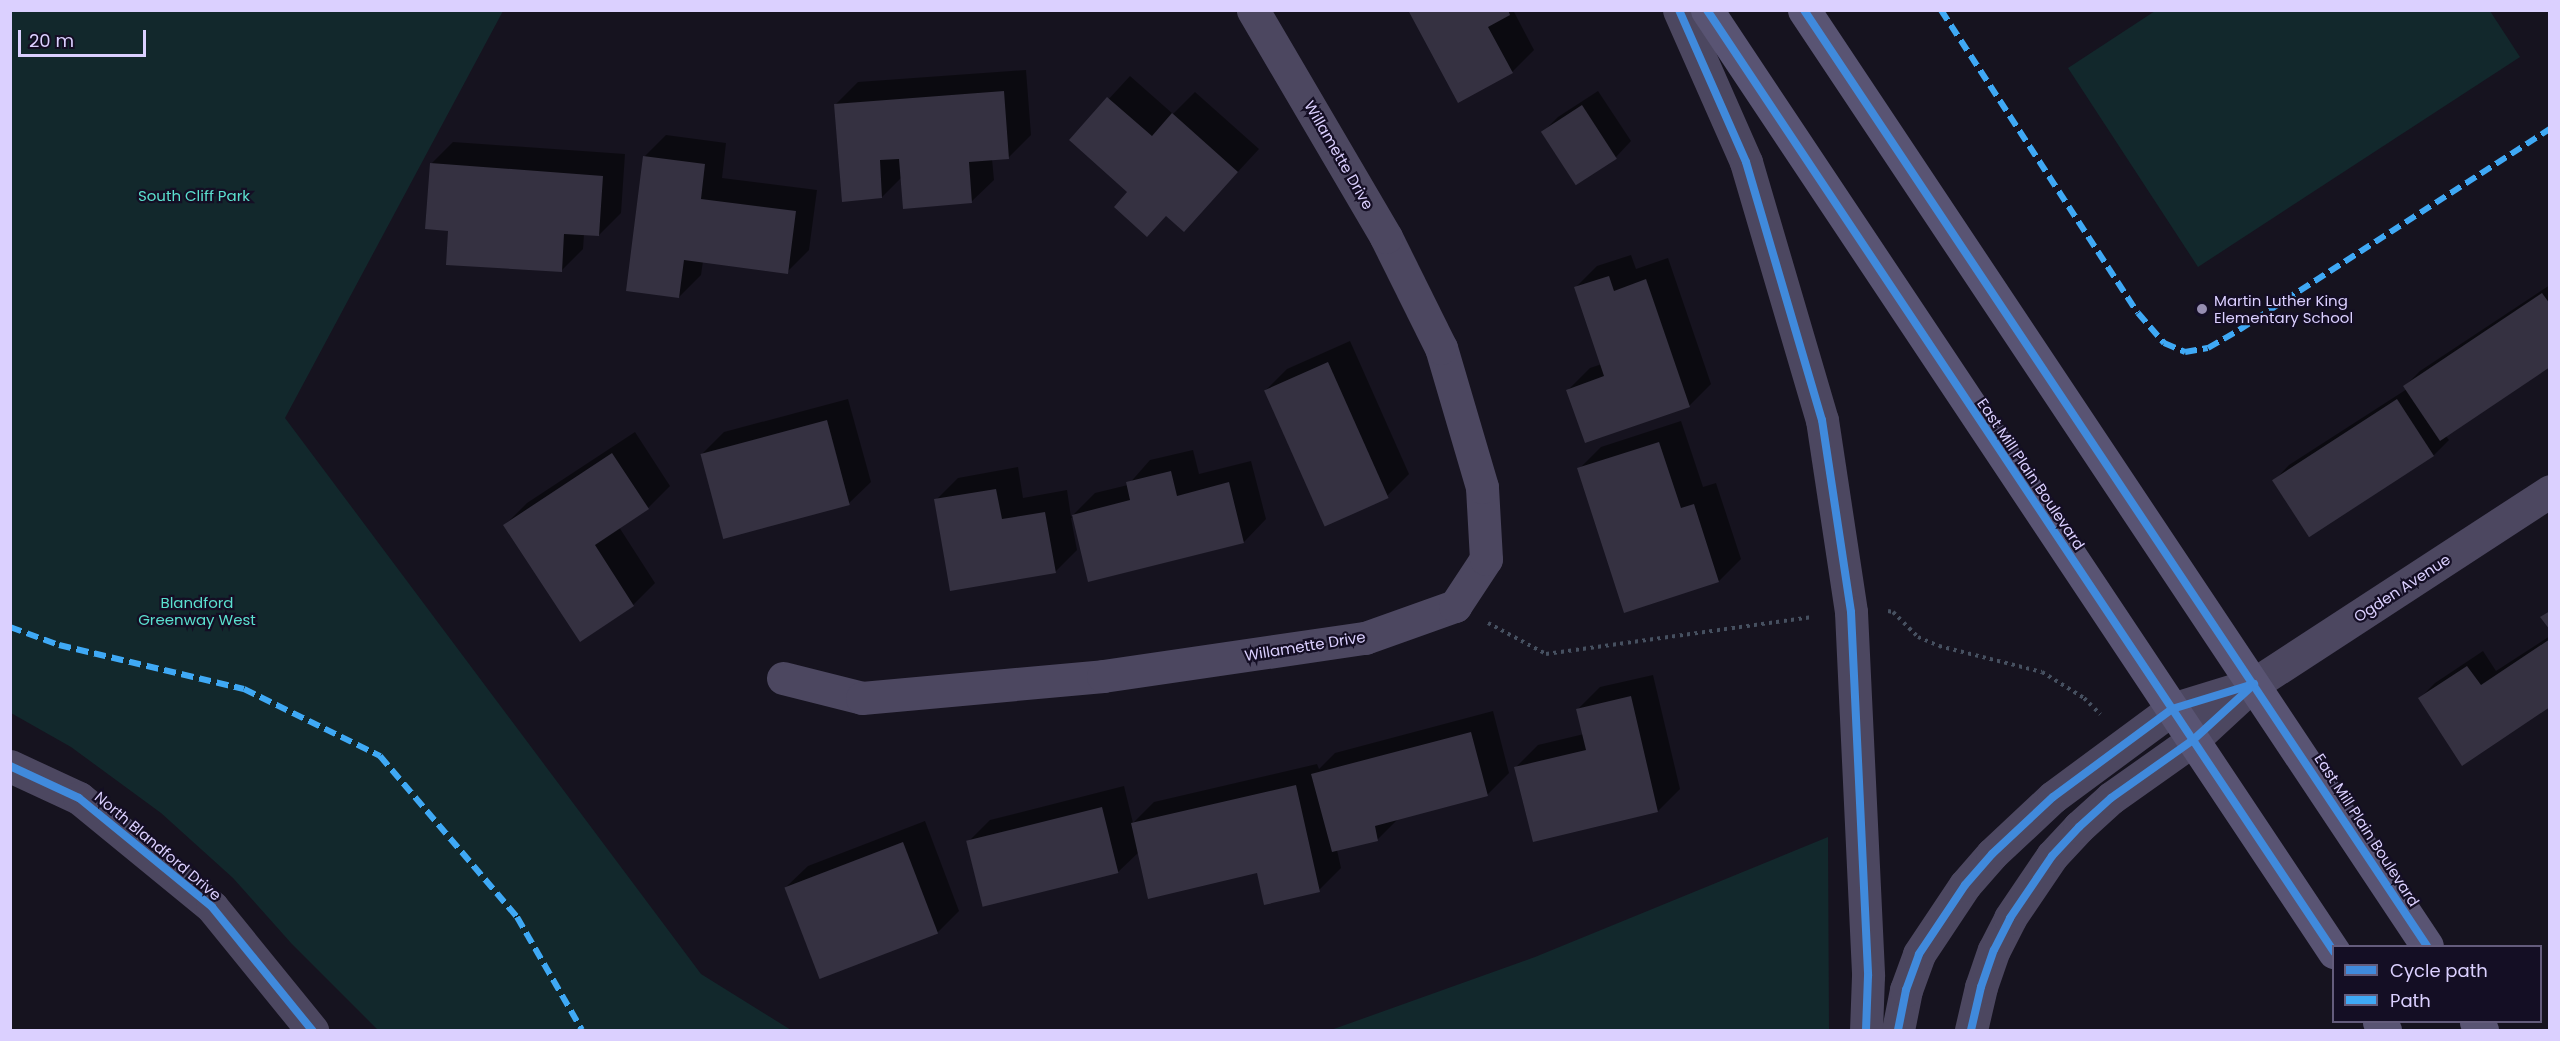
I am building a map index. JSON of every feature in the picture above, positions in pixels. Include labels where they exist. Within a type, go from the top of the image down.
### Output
[{"type":"main road","name":"East Mill Plain Boulevard","points":[[1707,10],[2332,949]]},
{"type":"main road","name":"East Mill Plain Boulevard","points":[[1804,10],[2426,945]]},
{"type":"street","name":"Willamette Drive","points":[[783,678],[861,698],[1103,676],[1365,638],[1455,606],[1486,559],[1482,487],[1441,348],[1386,237],[1253,10]]},
{"type":"street","points":[[1679,10],[1746,162],[1822,420],[1851,612],[1868,976],[1866,1030]]},
{"type":"street","name":"Ogden Avenue","points":[[2254,684],[2550,491]]},
{"type":"street","points":[[1899,1030],[1906,990],[1919,954],[1965,885],[1992,854],[2053,797],[2172,709],[2254,684]]},
{"type":"street","points":[[1971,1030],[1981,987],[1994,950],[2010,918],[2052,856],[2111,798],[2193,740],[2254,684]]},
{"type":"street","name":"North Blandford Drive","points":[[10,766],[79,798],[212,907],[312,1030]]},
{"type":"green space","name":"Blandford Greenway West","points":[[11,10],[503,11],[285,418],[701,974],[791,1030],[378,1030],[291,943],[233,878],[161,813],[71,747],[11,713]]},
{"type":"green space","points":[[2155,11],[2490,11],[2520,57],[2198,267],[2068,68]]},
{"type":"green space","points":[[1828,837],[1829,1030],[1331,1030],[1535,957]]},
{"type":"building","points":[[1408,10],[1508,10],[1510,15],[1488,27],[1513,73],[1458,103]]},
{"type":"building","points":[[1004,91],[1009,159],[969,162],[972,203],[903,209],[899,159],[880,160],[882,198],[842,202],[834,104]]},
{"type":"building","points":[[1107,97],[1152,136],[1172,113],[1238,172],[1184,232],[1166,216],[1147,237],[1114,207],[1127,192],[1069,140]]},
{"type":"building","points":[[1582,105],[1617,159],[1576,185],[1541,132]]},
{"type":"building","points":[[643,156],[705,164],[701,199],[796,211],[788,274],[684,260],[679,298],[626,291]]},
{"type":"building","points":[[430,163],[603,176],[599,236],[564,234],[562,272],[446,265],[448,231],[425,229]]},
{"type":"building","points":[[1609,276],[1614,291],[1646,279],[1690,407],[1585,443],[1566,390],[1604,376],[1574,287]]},
{"type":"building","points":[[2542,293],[2550,304],[2550,367],[2440,441],[2403,386]]},
{"type":"building","points":[[1328,362],[1389,498],[1325,527],[1264,390]]},
{"type":"building","points":[[2397,399],[2434,456],[2309,537],[2272,480]]},
{"type":"building","points":[[827,420],[850,505],[723,539],[700,454]]},
{"type":"building","points":[[1659,442],[1681,508],[1694,504],[1719,582],[1624,613],[1577,468]]},
{"type":"building","points":[[612,453],[649,509],[595,545],[634,606],[580,642],[503,525]]},
{"type":"building","points":[[1171,471],[1177,496],[1229,482],[1244,543],[1088,582],[1072,515],[1130,500],[1126,482]]},
{"type":"building","points":[[996,489],[1002,519],[1045,512],[1056,573],[950,591],[934,499]]},
{"type":"building","points":[[2550,611],[2550,630],[2540,617]]},
{"type":"building","points":[[2550,639],[2550,707],[2462,766],[2418,698],[2467,666],[2481,685]]},
{"type":"building","points":[[1631,696],[1658,812],[1533,842],[1514,767],[1586,750],[1576,709]]},
{"type":"building","points":[[1471,732],[1488,796],[1375,826],[1378,841],[1332,852],[1311,774]]},
{"type":"building","points":[[1296,785],[1320,892],[1264,905],[1257,873],[1148,899],[1131,823]]},
{"type":"building","points":[[1102,807],[1118,873],[983,907],[966,841]]},
{"type":"building","points":[[903,842],[938,933],[820,979],[784,888]]},
{"type":"marked path","points":[[1941,10],[2138,313],[2164,343],[2185,352],[2208,348],[2239,330],[2550,129]]},
{"type":"marked path","points":[[10,627],[59,645],[244,689],[380,756],[517,917],[582,1030]]},
{"type":"cycle path","points":[[1679,10],[1746,162],[1822,420],[1851,612],[1868,976],[1866,1030]]},
{"type":"cycle path","points":[[1707,10],[2332,949]]},
{"type":"cycle path","points":[[1804,10],[2426,945]]},
{"type":"cycle path","points":[[1898,1030],[1906,990],[1919,954],[1965,885],[1992,854],[2053,797],[2172,709],[2254,684]]},
{"type":"cycle path","points":[[1971,1030],[1981,987],[1994,950],[2010,918],[2052,856],[2111,798],[2193,740],[2250,688]]},
{"type":"cycle path","points":[[10,766],[79,798],[212,907],[312,1030]]},
{"type":"place","name":"Martin Luther King Elementary School","points":[[2202,309]]},
{"type":"park label","name":"South Cliff Park","points":[[194,196]]}]
